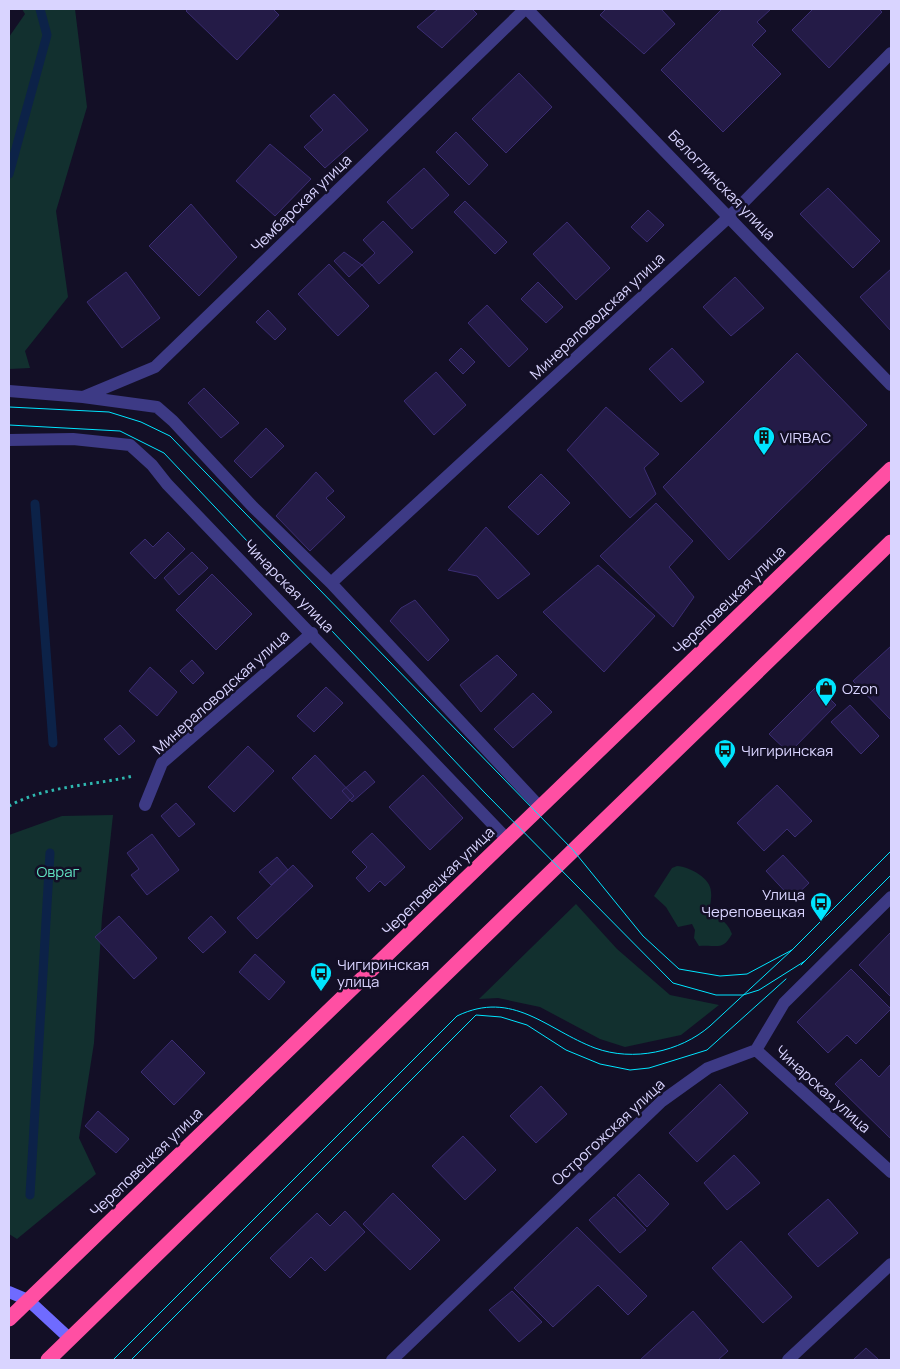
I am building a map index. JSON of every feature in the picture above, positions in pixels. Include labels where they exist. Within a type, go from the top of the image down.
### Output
[{"type":"highway","name":"Череповецкая улица","points":[[9,1320],[891,468]]},
{"type":"highway","points":[[48,1360],[891,542]]},
{"type":"street","name":"Белоглинская улица","points":[[526,9],[730,216],[891,386]]},
{"type":"street","name":"Чембарская улица","points":[[83,397],[155,367],[526,9]]},
{"type":"street","name":"Минераловодская улица","points":[[331,583],[730,216],[891,53]]},
{"type":"street","name":"Чинарская улица","points":[[9,391],[83,397],[157,407],[173,421],[253,507],[331,583],[342,598],[540,807]]},
{"type":"street","name":"Чинарская улица","points":[[9,440],[74,439],[130,445],[152,465],[167,484],[507,838]]},
{"type":"street","name":"Минераловодская улица","points":[[145,805],[162,763],[312,633]]},
{"type":"street","points":[[756,1050],[784,1003],[891,897]]},
{"type":"street","name":"Чинарская улица","points":[[756,1050],[891,1172]]},
{"type":"street","name":"Острогожская улица","points":[[392,1360],[662,1101],[708,1068],[756,1050]]},
{"type":"street","points":[[788,1360],[891,1264]]},
{"type":"street","points":[[9,1292],[28,1300],[69,1338]]},
{"type":"path","points":[[9,806],[25,798],[66,787],[105,783],[150,772],[162,763]]},
{"type":"green space","points":[[22,9],[75,9],[87,107],[56,211],[68,297],[25,351],[30,368],[9,369],[9,37],[25,14]]},
{"type":"green space","name":"Овраг","points":[[113,815],[102,917],[94,1043],[79,1138],[96,1174],[17,1239],[9,1234],[9,835],[62,816]]},
{"type":"green space","points":[[677,866],[699,874],[708,882],[711,895],[709,916],[723,921],[732,934],[722,945],[699,946],[694,938],[695,930],[692,924],[678,927],[666,907],[654,896],[672,868]]},
{"type":"green space","points":[[576,904],[617,949],[670,995],[719,1005],[681,1035],[625,1047],[600,1039],[540,1007],[498,998],[479,999]]},
{"type":"building","points":[[188,9],[273,9],[279,15],[237,60],[186,11]]},
{"type":"building","points":[[438,9],[472,9],[477,14],[442,48],[417,27]]},
{"type":"building","points":[[606,9],[661,9],[675,24],[644,54],[600,15]]},
{"type":"building","points":[[722,9],[771,9],[757,22],[766,31],[752,45],[781,74],[723,132],[661,70]]},
{"type":"building","points":[[813,9],[879,9],[882,12],[829,68],[792,30]]},
{"type":"building","points":[[519,73],[552,107],[506,153],[472,119]]},
{"type":"building","points":[[334,94],[368,130],[325,168],[304,147],[323,130],[310,116]]},
{"type":"building","points":[[456,132],[488,165],[469,185],[436,152]]},
{"type":"building","points":[[270,144],[311,179],[275,216],[236,181]]},
{"type":"building","points":[[424,168],[449,195],[412,229],[387,202]]},
{"type":"building","points":[[828,188],[880,241],[853,268],[800,214]]},
{"type":"building","points":[[465,201],[507,242],[495,254],[454,212]]},
{"type":"building","points":[[191,204],[237,257],[199,296],[149,246]]},
{"type":"building","points":[[648,210],[664,225],[647,242],[631,227]]},
{"type":"building","points":[[383,221],[413,252],[379,284],[362,265],[375,253],[363,240]]},
{"type":"building","points":[[567,222],[610,268],[576,300],[533,254]]},
{"type":"building","points":[[344,252],[362,265],[349,277],[334,261]]},
{"type":"building","points":[[329,264],[369,306],[338,336],[298,294]]},
{"type":"building","points":[[891,269],[891,331],[860,297]]},
{"type":"building","points":[[126,272],[160,318],[122,348],[87,302]]},
{"type":"building","points":[[735,277],[764,308],[731,336],[703,307]]},
{"type":"building","points":[[538,282],[563,307],[546,323],[521,299]]},
{"type":"building","points":[[487,305],[528,349],[509,367],[468,323]]},
{"type":"building","points":[[268,310],[286,329],[275,340],[256,322]]},
{"type":"building","points":[[461,348],[475,362],[463,374],[449,360]]},
{"type":"building","points":[[672,348],[704,382],[681,402],[649,369]]},
{"type":"building","name":"VIRBAC","points":[[797,353],[867,425],[729,560],[663,487]]},
{"type":"building","points":[[436,372],[466,405],[434,435],[404,401]]},
{"type":"building","points":[[204,388],[239,423],[221,438],[188,403]]},
{"type":"building","points":[[606,407],[659,454],[644,468],[656,494],[630,518],[567,450]]},
{"type":"building","points":[[266,428],[284,446],[251,478],[234,461]]},
{"type":"building","points":[[316,472],[334,491],[326,498],[345,517],[310,551],[276,516]]},
{"type":"building","points":[[541,474],[570,503],[538,535],[508,507]]},
{"type":"building","points":[[656,503],[693,541],[669,567],[694,597],[673,627],[600,556]]},
{"type":"building","points":[[486,527],[530,574],[498,599],[477,576],[448,570]]},
{"type":"building","points":[[168,532],[185,549],[155,579],[130,553],[145,539],[153,547]]},
{"type":"building","points":[[192,552],[208,568],[179,595],[164,578]]},
{"type":"building","points":[[598,565],[655,616],[604,672],[543,612]]},
{"type":"building","points":[[212,574],[252,614],[216,650],[176,610]]},
{"type":"building","points":[[415,600],[449,640],[428,661],[390,621],[401,608]]},
{"type":"building","points":[[891,646],[891,720],[853,681]]},
{"type":"building","points":[[497,655],[517,675],[481,712],[460,685]]},
{"type":"building","points":[[192,660],[204,673],[193,684],[180,671]]},
{"type":"building","points":[[150,667],[177,692],[157,716],[129,691]]},
{"type":"building","points":[[817,686],[836,705],[789,753],[769,734]]},
{"type":"building","points":[[326,687],[343,703],[314,732],[297,716]]},
{"type":"building","points":[[533,693],[552,712],[513,748],[494,729]]},
{"type":"building","points":[[850,705],[879,736],[861,754],[831,722]]},
{"type":"building","points":[[120,725],[135,741],[119,755],[104,739]]},
{"type":"building","points":[[248,746],[274,771],[234,812],[208,787]]},
{"type":"building","points":[[315,755],[354,796],[331,819],[292,778]]},
{"type":"building","points":[[365,771],[375,782],[352,802],[342,791]]},
{"type":"building","points":[[423,775],[463,818],[430,850],[389,807]]},
{"type":"building","points":[[777,785],[812,821],[795,837],[787,829],[764,851],[737,823]]},
{"type":"building","points":[[176,803],[195,824],[179,837],[161,816]]},
{"type":"building","points":[[372,833],[405,867],[385,886],[380,881],[369,892],[356,878],[367,867],[352,852]]},
{"type":"building","points":[[152,834],[179,870],[147,895],[131,875],[139,869],[127,853]]},
{"type":"building","points":[[783,855],[809,883],[792,899],[766,871]]},
{"type":"building","points":[[277,857],[288,870],[271,885],[259,872]]},
{"type":"building","points":[[293,865],[313,886],[257,939],[237,918]]},
{"type":"building","points":[[119,916],[157,958],[134,979],[95,937]]},
{"type":"building","points":[[211,916],[226,932],[203,953],[188,938]]},
{"type":"building","points":[[891,932],[891,997],[859,965]]},
{"type":"building","points":[[255,954],[285,982],[269,1000],[239,972]]},
{"type":"building","points":[[851,969],[891,1009],[856,1044],[847,1035],[828,1053],[797,1022]]},
{"type":"building","points":[[172,1040],[205,1073],[174,1105],[141,1072]]},
{"type":"building","points":[[861,1059],[879,1077],[891,1064],[891,1139],[835,1084]]},
{"type":"building","points":[[720,1084],[748,1113],[697,1162],[669,1133]]},
{"type":"building","points":[[541,1086],[567,1114],[536,1143],[510,1116]]},
{"type":"building","points":[[98,1111],[129,1139],[116,1153],[85,1126]]},
{"type":"building","points":[[463,1136],[496,1170],[465,1200],[432,1166]]},
{"type":"building","points":[[734,1155],[760,1183],[727,1210],[704,1183]]},
{"type":"building","points":[[639,1174],[669,1204],[647,1227],[617,1195]]},
{"type":"building","points":[[393,1193],[440,1240],[410,1270],[363,1224]]},
{"type":"building","points":[[614,1197],[646,1230],[620,1253],[589,1220]]},
{"type":"building","points":[[828,1199],[858,1233],[818,1267],[788,1234]]},
{"type":"building","points":[[345,1211],[365,1232],[325,1271],[311,1257],[290,1278],[270,1258],[317,1213],[330,1226]]},
{"type":"building","points":[[577,1227],[647,1296],[628,1315],[598,1285],[553,1327],[514,1288]]},
{"type":"building","points":[[741,1241],[792,1297],[763,1323],[712,1268]]},
{"type":"building","points":[[512,1291],[542,1322],[519,1342],[489,1310]]},
{"type":"building","points":[[693,1311],[728,1351],[718,1360],[640,1360]]},
{"type":"building","points":[[866,1348],[879,1360],[853,1360]]},
{"type":"waterway","points":[[9,174],[47,35],[40,9]]},
{"type":"waterway","points":[[35,504],[53,743]]},
{"type":"waterway","points":[[30,1195],[50,853]]},
{"type":"tram line","points":[[9,407],[109,412],[141,422],[170,436],[573,850],[643,936],[679,969],[720,976],[747,974],[792,950]]},
{"type":"tram line","points":[[9,425],[120,431],[164,453],[484,792],[673,983],[716,995],[743,995],[759,990],[805,961]]},
{"type":"tram line","points":[[113,1360],[457,1016],[477,1009],[495,1007],[529,1015],[595,1048],[610,1052],[640,1054],[670,1048],[698,1035],[710,1026],[792,950],[891,851]]},
{"type":"tram line","points":[[801,965],[891,875]]},
{"type":"tram line","points":[[131,1360],[476,1015],[501,1017],[527,1025],[566,1050],[600,1064],[630,1070],[649,1068],[707,1050],[786,979]]},
{"type":"place","name":"VIRBAC","points":[[764,456]]},
{"type":"place","name":"Ozon","points":[[826,707]]},
{"type":"place","name":"Чигиринская","points":[[725,769]]},
{"type":"place","name":"Улица Череповецкая","points":[[821,922]]},
{"type":"place","name":"Чигиринская улица","points":[[321,992]]}]
